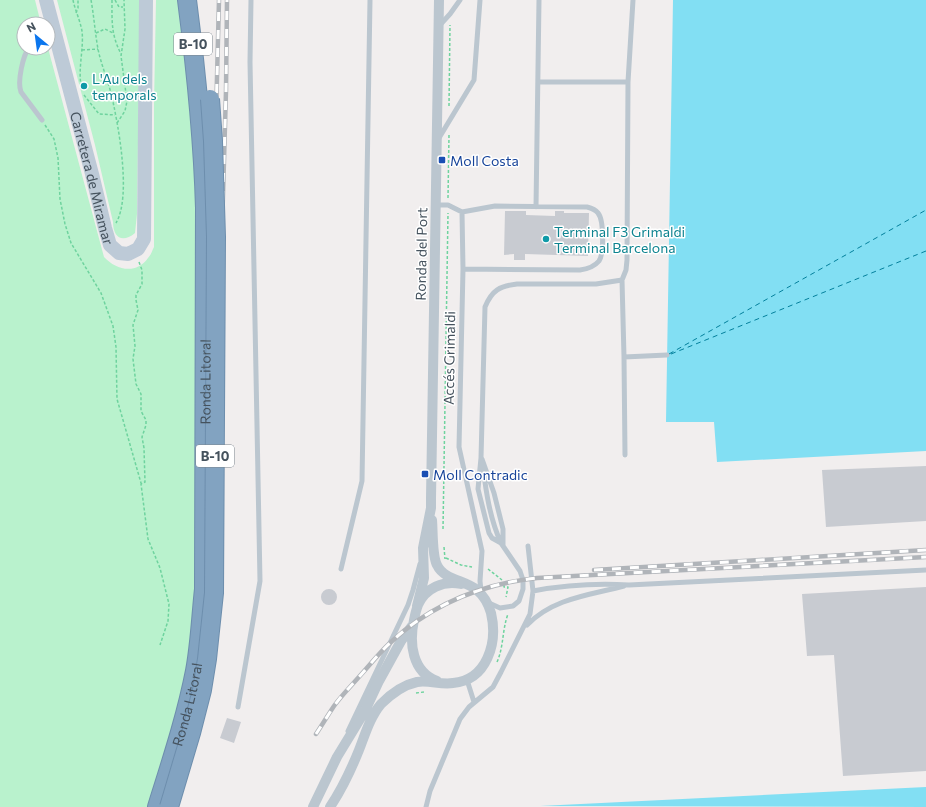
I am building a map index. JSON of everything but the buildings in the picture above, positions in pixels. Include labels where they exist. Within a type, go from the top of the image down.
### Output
[{"type":"highway","name":"Ronda Litoral","points":[[169,807],[202,690],[208,659],[214,594],[216,189],[214,141],[187,0]]},
{"type":"highway","name":"Ronda Litoral","points":[[157,807],[180,733],[189,698],[198,651],[204,589],[205,208],[203,87],[198,0]]},
{"type":"street","name":"Carretera de Miramar","points":[[46,0],[49,16]]},
{"type":"street","name":"Carretera de Miramar","points":[[56,52],[92,174],[110,246],[119,253],[128,254],[138,249],[144,239],[146,0]]},
{"type":"street","name":"Ronda del Port","points":[[431,508],[439,0]]},
{"type":"street","points":[[431,508],[423,548],[424,578],[412,626],[412,648],[417,663],[427,675],[434,680],[443,683]]},
{"type":"street","points":[[330,807],[346,780],[369,724],[380,706],[394,692],[409,684],[423,681],[454,683],[466,680],[479,672],[488,659],[494,633],[490,612],[485,601],[477,590],[445,574],[437,564],[435,560],[431,508]]},
{"type":"street","points":[[417,606],[424,595],[438,585],[451,583],[470,586]]},
{"type":"street","points":[[313,807],[337,756],[365,711],[379,681],[401,641],[412,626]]},
{"type":"lane","points":[[238,707],[260,581],[250,70],[251,0]]},
{"type":"lane","points":[[341,569],[362,481],[370,0]]},
{"type":"lane","points":[[438,27],[460,0]]},
{"type":"lane","points":[[436,142],[474,80],[480,0]]},
{"type":"lane","points":[[536,207],[539,0]]},
{"type":"lane","points":[[625,455],[622,280],[626,270],[627,260],[628,82],[633,0]]},
{"type":"lane","points":[[25,56],[20,74],[19,87],[21,92],[42,120]]},
{"type":"lane","points":[[538,82],[628,82]]},
{"type":"lane","points":[[435,205],[448,205],[462,212],[495,206],[587,207],[592,208],[597,212],[602,223],[602,254],[600,260],[588,269],[463,269]]},
{"type":"lane","name":"Accés Grimaldi","points":[[462,212],[463,269],[459,447],[482,551],[480,581],[481,592],[485,601]]},
{"type":"lane","points":[[485,601],[496,607],[505,607],[516,604],[521,597],[523,589],[522,575],[503,546],[490,535],[478,489],[482,458],[485,307],[489,298],[496,290],[511,284],[596,284],[622,280]]},
{"type":"lane","points":[[624,357],[667,355]]},
{"type":"lane","points":[[482,458],[492,485],[503,529],[503,546]]},
{"type":"lane","points":[[426,807],[430,791],[456,727],[464,712],[474,702],[489,691],[495,683],[530,614],[533,591],[528,546]]},
{"type":"lane","points":[[337,756],[408,605],[418,574],[423,548]]},
{"type":"lane","points":[[533,591],[556,586],[600,583],[629,585],[926,570]]},
{"type":"lane","points":[[522,630],[542,612],[566,600],[585,594],[601,592],[629,585]]},
{"type":"lane","points":[[466,680],[474,702]]},
{"type":"path","points":[[73,0],[82,30],[80,80]]},
{"type":"path","points":[[76,13],[78,8],[78,0]]},
{"type":"path","points":[[91,0],[98,49],[118,123],[123,176],[120,216],[116,223],[112,224]]},
{"type":"path","points":[[112,0],[111,25],[115,41],[122,56]]},
{"type":"path","points":[[115,0],[119,6],[124,7]]},
{"type":"path","points":[[118,123],[125,111],[127,101],[122,56],[125,29],[124,0]]},
{"type":"path","points":[[96,33],[105,28],[113,33]]},
{"type":"path","points":[[449,109],[450,31]]},
{"type":"path","points":[[82,50],[98,49]]},
{"type":"path","points":[[83,94],[99,114],[115,115]]},
{"type":"path","points":[[42,120],[54,139],[58,158],[62,209],[69,237],[101,293],[113,326],[116,347],[117,399],[141,484],[148,539],[160,568],[169,604],[168,621],[160,645]]},
{"type":"path","points":[[448,196],[449,135]]},
{"type":"path","name":"Ronda del Port","points":[[440,499],[443,499],[448,212]]},
{"type":"path","points":[[135,265],[142,259]]},
{"type":"path","points":[[139,262],[142,270],[142,284],[136,295],[138,310],[133,325],[135,346],[133,359],[136,384],[141,394],[141,411],[146,420],[142,437],[144,448],[145,482],[141,484]]},
{"type":"path","points":[[446,558],[461,565],[472,567]]},
{"type":"path","points":[[488,569],[502,580]]},
{"type":"path","points":[[504,585],[504,587],[508,587],[506,597]]},
{"type":"path","points":[[416,693],[428,691]]},
{"type":"green space","points":[[0,0],[35,0],[39,16],[16,16],[16,56],[50,56],[104,257],[120,268],[132,269],[138,267],[150,256],[154,247],[156,0],[179,0],[196,151],[197,587],[186,679],[150,807],[0,807]]},
{"type":"green space","points":[[57,0],[140,0],[137,214],[135,233],[126,238],[119,237],[113,227],[95,145]]},
{"type":"water","points":[[673,0],[926,0],[926,451],[717,462],[714,422],[666,422]]},
{"type":"water","points":[[926,787],[926,807],[540,806]]},
{"type":"ferry route","points":[[669,354],[926,210]]},
{"type":"ferry route","points":[[671,354],[926,251]]},
{"type":"railway","points":[[163,807],[187,730],[208,629],[211,459],[210,350],[219,0]]},
{"type":"railway","points":[[174,807],[183,778],[206,685],[215,632],[219,529],[221,265],[227,0]]},
{"type":"railway","points":[[594,570],[926,550]]},
{"type":"railway","points":[[316,734],[334,706],[391,642],[423,617],[441,607],[459,598],[497,585],[537,578],[926,557]]},
{"type":"place","name":"L'Au dels temporals","points":[[84,86]]},
{"type":"place","name":"Moll Costa","points":[[442,160]]},
{"type":"place","name":"Terminal F3 Grimaldi Terminal Barcelona","points":[[546,239]]},
{"type":"place","name":"Moll Contradic","points":[[425,474]]}]
